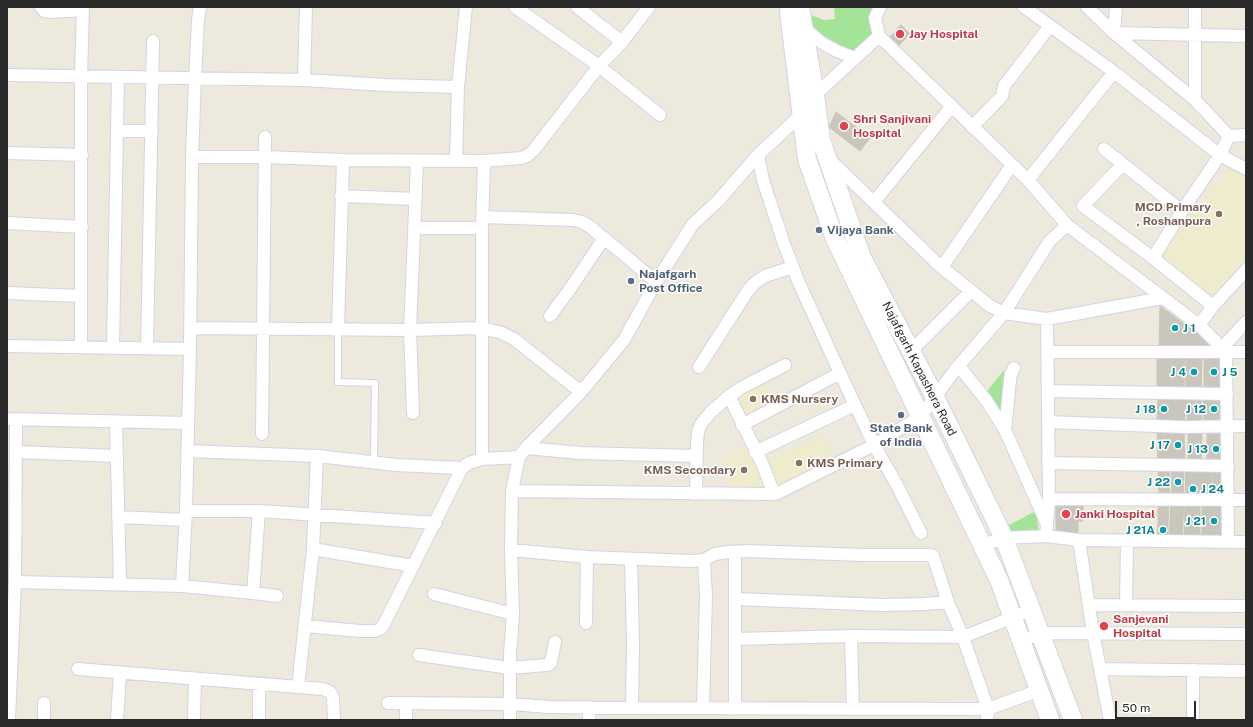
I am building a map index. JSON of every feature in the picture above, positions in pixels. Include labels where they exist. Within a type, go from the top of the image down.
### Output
[{"type":"main road","name":"Najafgarh Kapashera Road","points":[[789,7],[807,159],[835,238],[999,580],[1050,720]]},
{"type":"main road","name":"Najafgarh Kapashera Road","points":[[800,7],[821,140],[862,258],[935,397],[1004,538],[1073,720]]},
{"type":"street","points":[[41,7],[44,11],[50,12],[83,9],[81,76],[81,347]]},
{"type":"street","points":[[182,586],[190,349],[192,157],[198,20],[200,7]]},
{"type":"street","points":[[304,80],[306,7]]},
{"type":"street","points":[[456,161],[458,87],[466,7]]},
{"type":"street","points":[[515,7],[599,66],[660,115]]},
{"type":"street","points":[[577,7],[622,42]]},
{"type":"street","points":[[192,157],[265,157],[343,160],[484,162],[521,158],[527,156],[533,151],[599,66],[622,42],[649,7]]},
{"type":"street","points":[[880,7],[875,18],[879,36],[1028,180],[1067,225],[1199,325],[1224,350],[1228,426],[1228,542]]},
{"type":"street","points":[[1024,7],[1114,72],[1220,155],[1246,169]]},
{"type":"street","points":[[1087,7],[1114,32],[1195,100],[1229,136]]},
{"type":"street","points":[[1114,32],[1116,7]]},
{"type":"street","points":[[1195,7],[1195,100]]},
{"type":"street","points":[[972,127],[1002,96],[1004,86],[1050,26]]},
{"type":"street","points":[[804,28],[822,43],[837,51],[856,58]]},
{"type":"street","points":[[1114,32],[1246,36]]},
{"type":"street","points":[[815,95],[879,36]]},
{"type":"street","points":[[147,348],[153,41]]},
{"type":"street","points":[[1028,180],[1114,72]]},
{"type":"street","points":[[7,75],[304,80],[385,85],[458,87]]},
{"type":"street","points":[[113,347],[118,77]]},
{"type":"street","points":[[874,202],[952,106]]},
{"type":"street","points":[[510,720],[510,668],[514,614],[511,550],[512,491],[522,453],[581,392],[624,340],[656,282],[693,224],[718,201],[758,155],[802,114]]},
{"type":"street","points":[[117,131],[152,132]]},
{"type":"street","points":[[1229,136],[1246,135]]},
{"type":"street","points":[[1153,258],[1182,211],[1220,155],[1229,136]]},
{"type":"street","points":[[262,434],[265,137]]},
{"type":"street","points":[[1104,148],[1182,211]]},
{"type":"street","points":[[7,153],[82,155]]},
{"type":"street","points":[[758,155],[763,180],[793,267],[874,445],[898,487],[921,533]]},
{"type":"street","points":[[826,156],[942,267],[990,306],[1004,313],[1047,319],[1163,298]]},
{"type":"street","points":[[338,329],[343,160]]},
{"type":"street","points":[[413,413],[410,330],[417,161]]},
{"type":"street","points":[[482,459],[482,223],[484,162]]},
{"type":"street","points":[[1123,164],[1083,206],[1153,258],[1213,306]]},
{"type":"street","points":[[942,267],[1012,165]]},
{"type":"street","points":[[341,196],[416,199]]},
{"type":"street","points":[[415,228],[482,223],[573,220],[582,222],[604,238],[656,282]]},
{"type":"street","points":[[7,223],[82,227]]},
{"type":"street","points":[[512,491],[696,494],[778,493],[874,445],[921,416],[958,366],[1004,313],[1049,242],[1067,225]]},
{"type":"street","points":[[550,316],[604,238]]},
{"type":"street","points":[[699,367],[749,289],[765,276],[793,267]]},
{"type":"street","points":[[1199,325],[1213,306],[1246,270]]},
{"type":"street","points":[[911,351],[971,291]]},
{"type":"street","points":[[7,293],[81,296]]},
{"type":"street","points":[[1047,319],[1047,530]]},
{"type":"street","points":[[1224,350],[1246,322]]},
{"type":"street","points":[[190,328],[410,330],[482,328],[514,338],[581,392]]},
{"type":"street","points":[[7,346],[190,349]]},
{"type":"street","points":[[1048,352],[1224,350],[1246,352]]},
{"type":"street","points":[[696,494],[696,456],[698,431],[701,424],[711,412],[729,396],[785,365]]},
{"type":"street","points":[[958,366],[986,400],[1005,430],[1047,530]]},
{"type":"street","points":[[1005,430],[1010,380],[1014,368]]},
{"type":"street","points":[[742,425],[840,373]]},
{"type":"street","points":[[1048,391],[1227,394]]},
{"type":"street","points":[[729,396],[774,494]]},
{"type":"street","points":[[756,452],[855,405]]},
{"type":"street","points":[[9,720],[15,582],[11,494],[16,452],[12,420],[188,423]]},
{"type":"street","points":[[116,422],[120,584]]},
{"type":"street","points":[[1048,422],[1184,427],[1246,426]]},
{"type":"street","points":[[187,451],[317,456],[396,465],[462,468]]},
{"type":"street","points":[[16,452],[117,456]]},
{"type":"street","points":[[305,626],[375,632],[380,629],[384,624],[436,523],[462,468],[469,463],[482,459],[522,453],[696,456]]},
{"type":"street","points":[[298,687],[313,549],[317,456]]},
{"type":"street","points":[[1048,463],[1228,466]]},
{"type":"street","points":[[1048,499],[1246,500]]},
{"type":"street","points":[[118,517],[185,516],[259,511],[436,523]]},
{"type":"street","points":[[253,593],[259,511]]},
{"type":"street","points":[[983,545],[1004,538],[1047,530],[1079,540],[1246,542]]},
{"type":"street","points":[[1079,540],[1093,633],[1110,720]]},
{"type":"street","points":[[1126,605],[1127,540]]},
{"type":"street","points":[[313,549],[413,566]]},
{"type":"street","points":[[511,550],[587,557],[691,561],[704,560],[715,554],[735,552],[932,555],[948,602],[963,637],[988,715]]},
{"type":"street","points":[[735,552],[735,708]]},
{"type":"street","points":[[586,623],[587,557]]},
{"type":"street","points":[[631,558],[633,642],[632,708]]},
{"type":"street","points":[[703,708],[706,595],[704,560]]},
{"type":"street","points":[[15,582],[182,586],[277,596]]},
{"type":"street","points":[[434,594],[514,614]]},
{"type":"street","points":[[736,599],[883,605],[948,602]]},
{"type":"street","points":[[1089,605],[1246,606]]},
{"type":"street","points":[[735,639],[851,636],[963,637],[1031,610]]},
{"type":"street","points":[[1022,641],[1041,633],[1246,634]]},
{"type":"street","points":[[851,636],[853,709]]},
{"type":"street","points":[[418,655],[510,668],[550,664],[554,642]]},
{"type":"street","points":[[78,669],[323,689],[330,692],[333,697],[334,720]]},
{"type":"street","points":[[1100,669],[1246,671]]},
{"type":"street","points":[[1193,670],[1193,720]]},
{"type":"street","points":[[117,720],[120,673]]},
{"type":"street","points":[[194,720],[195,678]]},
{"type":"street","points":[[259,684],[259,720]]},
{"type":"street","points":[[388,703],[511,704],[632,708],[853,709],[911,714],[988,715],[1040,690]]},
{"type":"street","points":[[406,703],[406,720]]},
{"type":"street","points":[[44,704],[44,720]]},
{"type":"street","points":[[589,707],[589,720]]},
{"type":"lane","points":[[338,329],[338,382],[375,383],[374,462]]},
{"type":"shaded area","name":"MCD Primary , Roshanpura","points":[[1234,162],[1246,171],[1246,274],[1217,305],[1158,257]]},
{"type":"shaded area","name":"KMS Nursery","points":[[764,382],[775,404],[743,421],[731,394]]},
{"type":"shaded area","name":"KMS Primary","points":[[823,435],[837,462],[776,492],[762,463]]},
{"type":"shaded area","name":"KMS Secondary","points":[[747,447],[772,490],[726,489],[727,452]]},
{"type":"green space","points":[[834,7],[879,7],[878,36],[855,56],[807,31],[805,13],[824,20],[835,19]]},
{"type":"green space","points":[[1004,370],[1002,424],[984,395]]},
{"type":"green space","points":[[1036,511],[1039,534],[1010,537],[1005,527]]},
{"type":"building","points":[[901,25],[910,34],[899,45],[890,37]]},
{"type":"building","points":[[836,112],[870,138],[860,151],[829,127]]},
{"type":"building","name":"J 1","points":[[1160,306],[1220,350],[1159,350]]},
{"type":"building","points":[[1157,353],[1172,353],[1171,392],[1157,392]]},
{"type":"building","points":[[1173,353],[1185,353],[1184,392],[1172,391]]},
{"type":"building","name":"J 4","points":[[1186,353],[1202,353],[1201,391],[1186,391]]},
{"type":"building","name":"J 5","points":[[1204,353],[1225,353],[1225,392],[1204,391]]},
{"type":"building","name":"J 12","points":[[1203,395],[1225,395],[1226,422],[1204,423]]},
{"type":"building","name":"J 18","points":[[1158,396],[1171,396],[1172,423],[1157,422]]},
{"type":"building","points":[[1171,396],[1184,396],[1185,422],[1173,423]]},
{"type":"building","points":[[1184,396],[1201,396],[1202,422],[1188,423]]},
{"type":"building","points":[[1157,431],[1163,431],[1163,439],[1172,441],[1172,449],[1158,449]]},
{"type":"building","name":"J 17","points":[[1173,431],[1184,432],[1185,462],[1172,463]]},
{"type":"building","points":[[1165,432],[1171,432],[1172,441],[1163,439]]},
{"type":"building","points":[[1188,433],[1202,433],[1201,461],[1188,462]]},
{"type":"building","name":"J 13","points":[[1226,433],[1226,465],[1207,464],[1207,434]]},
{"type":"building","points":[[1158,449],[1172,449],[1171,463],[1157,464]]},
{"type":"building","points":[[1158,467],[1169,467],[1170,498],[1159,498]]},
{"type":"building","name":"J 22","points":[[1171,467],[1183,467],[1184,498],[1172,498]]},
{"type":"building","name":"J 24","points":[[1185,467],[1201,467],[1201,498],[1186,498]]},
{"type":"building","points":[[1201,467],[1212,467],[1212,481],[1201,481]]},
{"type":"building","points":[[1213,467],[1227,467],[1227,499],[1213,498]]},
{"type":"building","points":[[1201,481],[1212,481],[1212,498],[1201,498]]},
{"type":"building","points":[[1158,502],[1169,502],[1168,522],[1158,522]]},
{"type":"building","points":[[1171,502],[1184,502],[1182,538],[1169,538]]},
{"type":"building","points":[[1185,502],[1200,502],[1200,539],[1184,538]]},
{"type":"building","points":[[1056,503],[1083,503],[1083,521],[1078,521],[1078,533],[1056,533]]},
{"type":"building","name":"J 21","points":[[1202,503],[1226,504],[1226,538],[1202,537]]},
{"type":"building","name":"J 21A","points":[[1158,522],[1168,522],[1168,538],[1157,538]]},
{"type":"place","name":"Jay Hospital","points":[[900,34]]},
{"type":"place","name":"Shri Sanjivani Hospital","points":[[844,126]]},
{"type":"place","name":"MCD Primary , Roshanpura","points":[[1219,214]]},
{"type":"place","name":"Vijaya Bank","points":[[819,230]]},
{"type":"place","name":"Najafgarh Post Office","points":[[631,281]]},
{"type":"place","name":"J 1","points":[[1175,328]]},
{"type":"place","name":"J 4","points":[[1194,372]]},
{"type":"place","name":"J 5","points":[[1214,372]]},
{"type":"place","name":"KMS Nursery","points":[[753,399]]},
{"type":"place","name":"J 18","points":[[1164,409]]},
{"type":"place","name":"J 12","points":[[1214,409]]},
{"type":"place","name":"State Bank of India","points":[[901,415]]},
{"type":"place","name":"J 17","points":[[1178,445]]},
{"type":"place","name":"J 13","points":[[1216,449]]},
{"type":"place","name":"KMS Primary","points":[[799,463]]},
{"type":"place","name":"KMS Secondary","points":[[744,470]]},
{"type":"place","name":"J 22","points":[[1178,482]]},
{"type":"place","name":"J 24","points":[[1193,489]]},
{"type":"place","name":"Janki Hospital","points":[[1066,514]]},
{"type":"place","name":"J 21","points":[[1214,521]]},
{"type":"place","name":"J 21A","points":[[1163,530]]},
{"type":"place","name":"Sanjevani Hospital","points":[[1104,626]]}]
